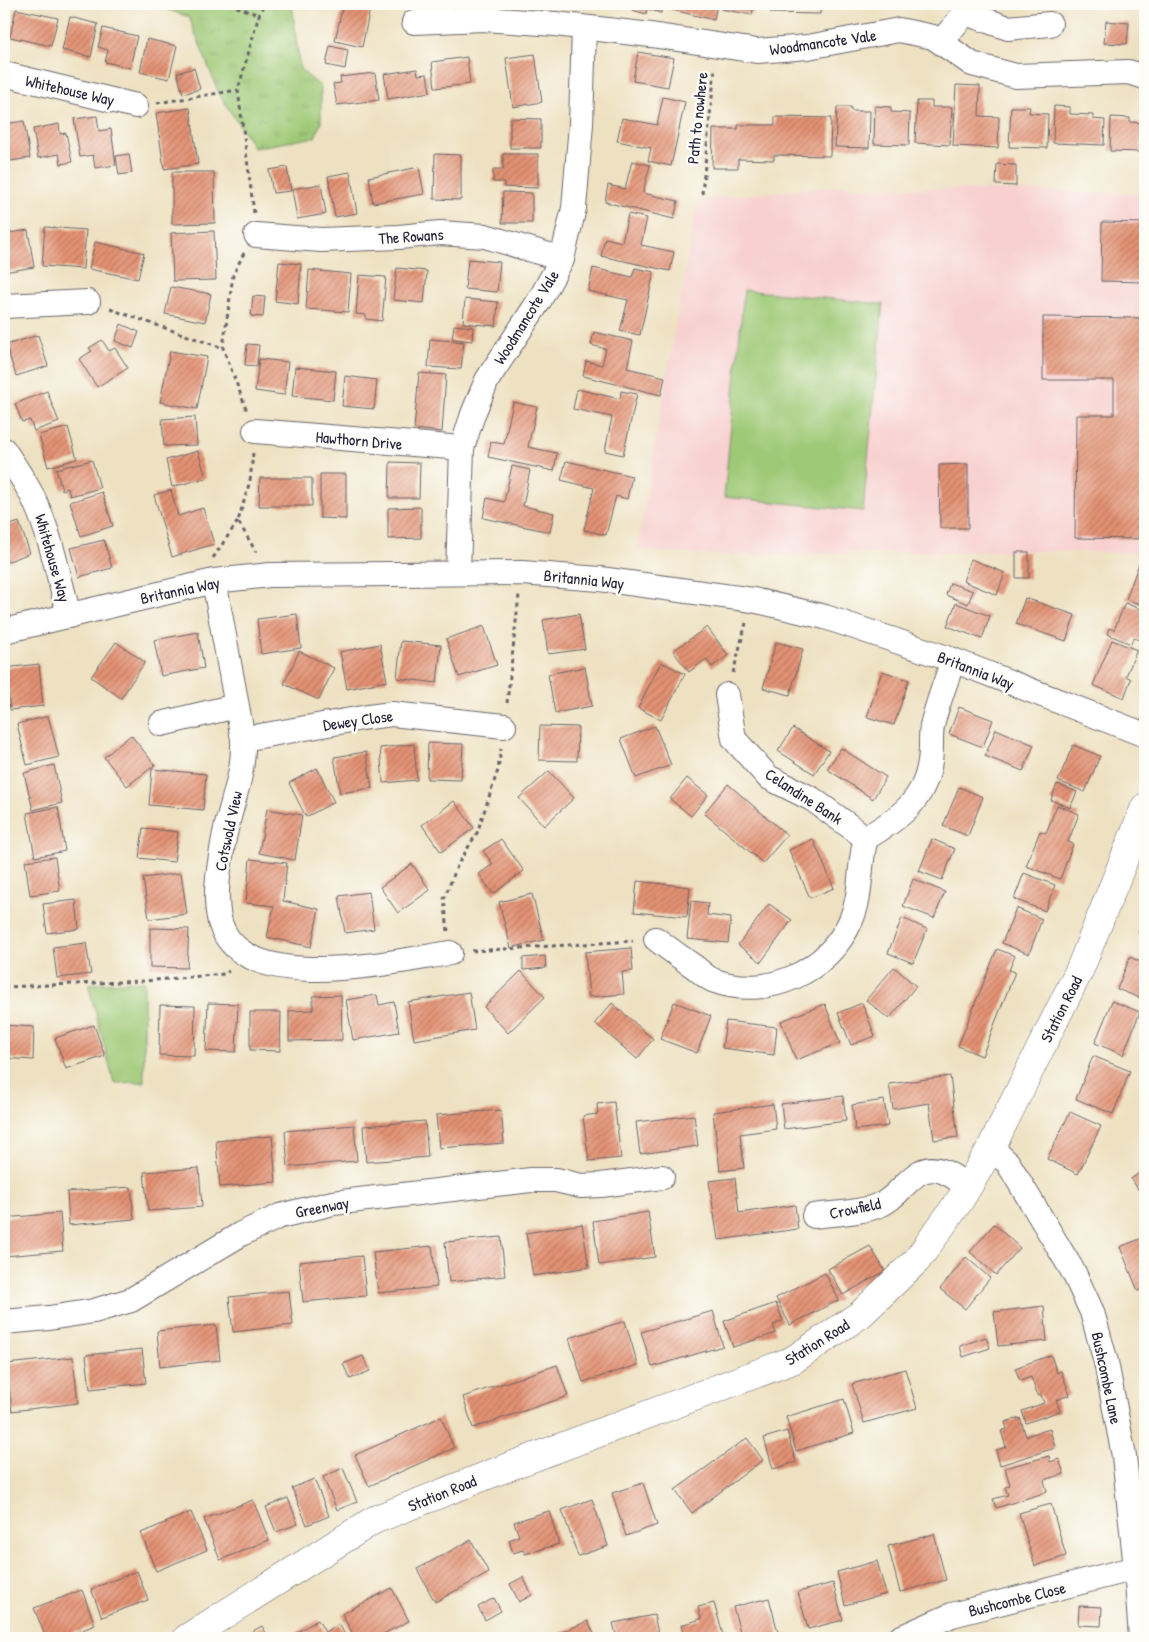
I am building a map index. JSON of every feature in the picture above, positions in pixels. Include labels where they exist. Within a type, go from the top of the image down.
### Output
[{"type":"street","points":[[941,42],[965,13],[1008,28],[1050,24]]},
{"type":"street","name":"Woodmancote Vale","points":[[414,22],[483,19],[555,24],[757,51],[808,46],[899,30],[933,36],[972,64],[1016,76],[1144,72]]},
{"type":"street","name":"Woodmancote Vale","points":[[458,573],[462,448],[487,380],[539,301],[562,259],[574,208],[581,124],[584,28]]},
{"type":"street","name":"Whitehouse Way","points":[[4,74],[136,106]]},
{"type":"street","name":"The Rowans","points":[[256,235],[321,240],[399,237],[440,232],[485,236],[562,259]]},
{"type":"street","points":[[4,306],[88,302]]},
{"type":"street","name":"Hawthorn Drive","points":[[255,431],[462,448]]},
{"type":"street","name":"Whitehouse Way","points":[[4,450],[12,478],[36,502],[50,537],[69,616]]},
{"type":"street","name":"Britannia Way","points":[[4,631],[214,581],[270,575],[522,573],[600,579],[753,600],[825,617],[953,660],[1145,735]]},
{"type":"street","name":"Cotswold View","points":[[214,581],[244,753],[241,774],[222,846],[220,864],[218,910],[225,934],[231,943],[246,956],[282,967],[329,970],[354,968],[450,952]]},
{"type":"street","points":[[656,940],[713,980],[732,985],[751,987],[771,985],[797,976],[820,962],[833,949],[852,920],[860,885],[861,855],[866,838],[892,823],[903,814],[921,790],[930,764],[932,729],[936,710],[953,660]]},
{"type":"street","name":"Celandine Bank","points":[[727,695],[734,740],[768,777],[812,799],[866,838]]},
{"type":"street","points":[[161,724],[236,706]]},
{"type":"street","name":"Dewey Close","points":[[243,739],[392,714],[504,726]]},
{"type":"street","name":"Station Road","points":[[188,1638],[374,1520],[508,1466],[793,1360],[861,1314],[917,1260],[969,1186],[991,1148],[1080,969],[1145,807]]},
{"type":"street","name":"Bushcombe Lane","points":[[991,1148],[1008,1163],[1074,1273],[1092,1312],[1106,1362],[1124,1456],[1136,1568],[1141,1638]]},
{"type":"street","name":"Crowfield","points":[[814,1216],[866,1209],[882,1204],[896,1196],[918,1172],[926,1169],[943,1171],[969,1186]]},
{"type":"street","name":"Greenway","points":[[4,1322],[94,1311],[131,1300],[241,1234],[280,1216],[333,1203],[531,1180],[556,1180],[581,1186],[662,1177]]},
{"type":"street","name":"Bushcombe Close","points":[[900,1638],[952,1615],[1136,1568]]},
{"type":"path","points":[[229,4],[258,15]]},
{"type":"path","points":[[214,581],[212,556],[238,522],[250,481],[255,431],[223,348],[233,274],[243,254],[256,235],[238,90],[258,15],[264,4]]},
{"type":"path","name":"Path to nowhere","points":[[702,194],[718,45]]},
{"type":"path","points":[[136,106],[238,90]]},
{"type":"path","points":[[88,302],[223,348]]},
{"type":"path","points":[[238,522],[270,575]]},
{"type":"path","points":[[522,573],[498,770],[477,833],[458,864],[444,899],[450,952],[656,940]]},
{"type":"path","points":[[727,695],[753,600]]},
{"type":"path","points":[[4,987],[144,981],[224,974],[246,956]]},
{"type":"shaded area","points":[[834,186],[1145,194],[1145,553],[1042,551],[706,555],[637,550],[697,200]]},
{"type":"green space","points":[[150,4],[292,4],[300,69],[321,87],[321,123],[315,137],[254,148],[219,94],[189,17]]},
{"type":"green space","points":[[744,290],[883,304],[863,511],[724,497]]},
{"type":"green space","points":[[144,981],[144,1082],[114,1083],[88,984]]},
{"type":"building","points":[[343,4],[371,4],[362,47],[335,41]]},
{"type":"building","points":[[633,4],[663,4],[661,13],[647,9],[646,14],[632,10]]},
{"type":"building","points":[[671,4],[717,4],[714,20],[669,9]]},
{"type":"building","points":[[721,4],[754,4],[752,15],[721,9]]},
{"type":"building","points":[[772,4],[821,4],[820,14],[771,13]]},
{"type":"building","points":[[836,4],[859,4],[859,7],[836,6]]},
{"type":"building","points":[[16,9],[58,18],[51,46],[10,37]]},
{"type":"building","points":[[70,17],[98,24],[91,57],[62,50]]},
{"type":"building","points":[[1106,21],[1129,23],[1127,44],[1104,43]]},
{"type":"building","points":[[103,28],[137,36],[130,68],[105,62],[108,50],[98,47]]},
{"type":"building","points":[[147,39],[177,46],[169,79],[140,72]]},
{"type":"building","points":[[330,46],[348,50],[345,69],[326,65]]},
{"type":"building","points":[[638,52],[674,58],[668,87],[633,81]]},
{"type":"building","points":[[535,54],[542,102],[513,107],[506,58]]},
{"type":"building","points":[[467,57],[470,84],[435,88],[432,62]]},
{"type":"building","points":[[194,68],[200,89],[183,94],[177,73]]},
{"type":"building","points":[[417,69],[418,75],[427,74],[430,92],[388,99],[384,74]]},
{"type":"building","points":[[375,73],[379,100],[337,105],[333,84],[341,83],[340,77]]},
{"type":"building","points":[[956,85],[980,86],[979,116],[999,117],[998,148],[953,146]]},
{"type":"building","points":[[663,97],[685,102],[671,166],[648,161],[651,148],[617,141],[622,118],[657,125]]},
{"type":"building","points":[[917,101],[932,101],[932,107],[952,107],[950,145],[915,143]]},
{"type":"building","points":[[875,106],[891,107],[891,112],[910,113],[909,145],[874,144]]},
{"type":"building","points":[[1054,106],[1070,107],[1070,114],[1093,115],[1093,119],[1105,120],[1104,145],[1053,143]]},
{"type":"building","points":[[837,107],[851,107],[851,111],[870,111],[869,148],[835,147]]},
{"type":"building","points":[[1011,107],[1030,107],[1029,113],[1048,114],[1047,148],[1009,147]]},
{"type":"building","points":[[190,108],[198,164],[164,169],[156,113]]},
{"type":"building","points":[[97,116],[99,131],[111,129],[116,165],[95,168],[93,155],[80,157],[74,119]]},
{"type":"building","points":[[775,117],[831,118],[830,156],[774,155],[774,160],[738,159],[738,168],[712,168],[713,129],[738,129],[738,125],[775,125]]},
{"type":"building","points":[[1111,117],[1130,118],[1130,122],[1142,123],[1141,152],[1110,151]]},
{"type":"building","points":[[510,118],[541,119],[541,148],[510,148]]},
{"type":"building","points":[[24,121],[30,158],[4,162],[4,124]]},
{"type":"building","points":[[59,124],[60,134],[66,133],[72,162],[61,164],[59,154],[38,158],[33,129]]},
{"type":"building","points":[[129,154],[132,173],[119,175],[116,156]]},
{"type":"building","points":[[435,154],[461,155],[461,200],[434,199]]},
{"type":"building","points":[[503,154],[538,154],[538,188],[504,187],[504,182],[493,182],[493,169],[503,169]]},
{"type":"building","points":[[632,161],[650,165],[643,193],[678,201],[674,219],[605,202],[608,185],[625,189]]},
{"type":"building","points":[[997,164],[1016,165],[1016,186],[996,185]]},
{"type":"building","points":[[287,167],[291,191],[273,193],[269,170]]},
{"type":"building","points":[[419,167],[424,194],[373,203],[369,177]]},
{"type":"building","points":[[172,172],[214,172],[215,223],[172,224]]},
{"type":"building","points":[[350,172],[357,213],[335,217],[328,176]]},
{"type":"building","points":[[321,184],[326,214],[297,219],[292,189]]},
{"type":"building","points":[[503,192],[532,193],[532,223],[502,223]]},
{"type":"building","points":[[628,214],[647,218],[641,245],[674,252],[670,271],[601,256],[605,238],[622,242]]},
{"type":"building","points":[[1102,222],[1145,223],[1145,282],[1101,281]]},
{"type":"building","points":[[45,227],[86,230],[83,269],[42,266]]},
{"type":"building","points":[[28,230],[34,267],[4,272],[4,234]]},
{"type":"building","points":[[214,231],[216,280],[173,281],[171,233]]},
{"type":"building","points":[[95,242],[144,253],[138,279],[89,269]]},
{"type":"building","points":[[468,259],[500,262],[497,292],[465,289]]},
{"type":"building","points":[[279,262],[301,264],[298,304],[275,301]]},
{"type":"building","points":[[397,268],[427,271],[424,303],[393,300]]},
{"type":"building","points":[[593,268],[632,277],[635,268],[654,272],[640,335],[620,331],[628,300],[588,291]]},
{"type":"building","points":[[309,270],[351,274],[348,312],[306,309]]},
{"type":"building","points":[[359,275],[386,277],[382,321],[366,319],[366,315],[356,314]]},
{"type":"building","points":[[171,287],[211,294],[205,322],[165,314]]},
{"type":"building","points":[[253,296],[265,297],[263,317],[251,316]]},
{"type":"building","points":[[465,299],[498,302],[496,326],[463,323]]},
{"type":"building","points":[[1043,317],[1145,318],[1145,539],[1075,538],[1076,415],[1114,415],[1114,380],[1043,380]]},
{"type":"building","points":[[121,324],[139,332],[133,348],[115,341]]},
{"type":"building","points":[[454,325],[473,327],[472,341],[452,339]]},
{"type":"building","points":[[594,332],[633,341],[627,368],[665,377],[661,395],[583,376],[586,361],[602,365],[606,349],[591,345]]},
{"type":"building","points":[[38,335],[48,366],[16,376],[6,345]]},
{"type":"building","points":[[430,339],[464,342],[461,369],[428,367]]},
{"type":"building","points":[[102,340],[109,351],[115,348],[128,368],[97,387],[79,359],[92,351],[89,348]]},
{"type":"building","points":[[247,344],[259,345],[257,366],[245,365]]},
{"type":"building","points":[[170,351],[207,357],[197,409],[160,402]]},
{"type":"building","points":[[259,359],[288,362],[284,395],[255,391]]},
{"type":"building","points":[[295,367],[336,371],[333,400],[292,396]]},
{"type":"building","points":[[419,373],[446,375],[442,432],[414,429]]},
{"type":"building","points":[[345,376],[377,380],[374,409],[342,406]]},
{"type":"building","points":[[577,389],[620,399],[621,391],[637,394],[623,455],[605,451],[612,417],[573,409]]},
{"type":"building","points":[[47,391],[59,422],[34,431],[30,420],[22,422],[15,404]]},
{"type":"building","points":[[513,402],[537,407],[528,447],[557,453],[554,471],[488,457],[491,442],[504,444]]},
{"type":"building","points":[[195,417],[197,445],[164,446],[162,419]]},
{"type":"building","points":[[68,427],[77,459],[48,467],[39,435]]},
{"type":"building","points":[[198,451],[206,478],[172,487],[166,460]]},
{"type":"building","points":[[92,460],[100,488],[70,496],[68,488],[62,490],[56,469]]},
{"type":"building","points":[[566,461],[632,476],[627,499],[616,496],[606,535],[584,530],[594,488],[561,480]]},
{"type":"building","points":[[390,462],[420,463],[419,498],[389,498]]},
{"type":"building","points":[[968,464],[968,528],[940,528],[939,465]]},
{"type":"building","points":[[512,466],[530,470],[523,506],[554,513],[550,532],[483,518],[487,498],[504,502]]},
{"type":"building","points":[[320,474],[346,474],[346,519],[320,518]]},
{"type":"building","points":[[260,478],[312,478],[312,506],[259,506]]},
{"type":"building","points":[[171,490],[178,516],[203,508],[214,544],[172,557],[154,495]]},
{"type":"building","points":[[102,492],[113,526],[81,536],[70,502]]},
{"type":"building","points":[[421,507],[421,538],[388,539],[388,508]]},
{"type":"building","points":[[19,522],[30,553],[4,563],[4,527]]},
{"type":"building","points":[[104,540],[112,568],[79,577],[71,548]]},
{"type":"building","points":[[1016,552],[1029,552],[1029,578],[1016,578]]},
{"type":"building","points":[[1141,558],[1145,560],[1145,606],[1126,599]]},
{"type":"building","points":[[971,559],[1005,573],[997,595],[963,581]]},
{"type":"building","points":[[950,583],[973,591],[968,604],[946,595]]},
{"type":"building","points":[[1025,598],[1075,615],[1066,641],[1016,624]]},
{"type":"building","points":[[956,603],[990,616],[982,639],[947,626]]},
{"type":"building","points":[[1125,603],[1145,611],[1145,628],[1140,640],[1133,638],[1131,644],[1107,634],[1109,628],[1114,630]]},
{"type":"building","points":[[297,614],[301,648],[261,654],[257,619]]},
{"type":"building","points":[[579,614],[585,649],[548,654],[543,620]]},
{"type":"building","points":[[484,626],[497,665],[459,677],[446,639]]},
{"type":"building","points":[[707,627],[728,655],[712,667],[706,659],[689,672],[673,651]]},
{"type":"building","points":[[198,632],[204,668],[161,676],[154,640]]},
{"type":"building","points":[[1112,640],[1137,650],[1126,676],[1131,679],[1124,698],[1093,685]]},
{"type":"building","points":[[401,641],[441,645],[437,683],[397,678]]},
{"type":"building","points":[[116,642],[145,662],[121,698],[91,677]]},
{"type":"building","points":[[776,642],[803,649],[790,695],[763,688]]},
{"type":"building","points":[[380,644],[387,681],[347,689],[340,652]]},
{"type":"building","points":[[299,651],[334,668],[319,700],[284,684]]},
{"type":"building","points":[[661,662],[685,674],[661,720],[638,708]]},
{"type":"building","points":[[39,664],[43,706],[10,710],[5,668]]},
{"type":"building","points":[[585,667],[592,706],[555,713],[548,674]]},
{"type":"building","points":[[882,671],[909,680],[894,725],[867,717]]},
{"type":"building","points":[[959,707],[993,720],[983,747],[949,734]]},
{"type":"building","points":[[48,716],[59,757],[27,765],[17,724]]},
{"type":"building","points":[[540,726],[578,727],[577,761],[539,760]]},
{"type":"building","points":[[655,726],[671,765],[636,778],[621,739]]},
{"type":"building","points":[[793,728],[829,751],[814,774],[778,751]]},
{"type":"building","points":[[996,729],[1034,745],[1023,771],[985,756]]},
{"type":"building","points":[[131,735],[155,765],[127,786],[104,757]]},
{"type":"building","points":[[428,743],[463,744],[461,780],[427,779]]},
{"type":"building","points":[[414,744],[417,780],[383,783],[380,748]]},
{"type":"building","points":[[1073,745],[1100,756],[1085,792],[1058,781]]},
{"type":"building","points":[[841,748],[886,777],[873,799],[827,769]]},
{"type":"building","points":[[366,752],[372,788],[340,793],[334,757]]},
{"type":"building","points":[[54,765],[62,803],[33,810],[24,773]]},
{"type":"building","points":[[317,768],[334,802],[306,817],[289,783]]},
{"type":"building","points":[[152,769],[206,774],[203,810],[149,805]]},
{"type":"building","points":[[549,771],[574,798],[544,826],[519,798]]},
{"type":"building","points":[[687,778],[708,795],[691,816],[670,799]]},
{"type":"building","points":[[728,784],[787,835],[763,863],[704,813]]},
{"type":"building","points":[[1057,784],[1077,792],[1070,808],[1051,800]]},
{"type":"building","points":[[959,787],[983,797],[968,836],[943,826]]},
{"type":"building","points":[[454,801],[474,828],[441,852],[422,825]]},
{"type":"building","points":[[1057,805],[1079,814],[1068,842],[1073,844],[1060,879],[1026,866],[1040,831],[1046,833]]},
{"type":"building","points":[[58,807],[65,851],[35,857],[27,813]]},
{"type":"building","points":[[267,809],[302,815],[295,860],[259,853]]},
{"type":"building","points":[[143,828],[178,832],[174,862],[139,858]]},
{"type":"building","points":[[501,839],[524,871],[493,894],[479,874],[493,864],[483,851]]},
{"type":"building","points":[[813,839],[834,888],[810,898],[789,850]]},
{"type":"building","points":[[932,839],[955,849],[942,880],[919,871]]},
{"type":"building","points":[[55,857],[60,891],[30,895],[25,861]]},
{"type":"building","points":[[250,859],[287,863],[283,901],[319,909],[311,947],[267,937],[274,906],[246,903]]},
{"type":"building","points":[[412,864],[430,890],[398,913],[380,887]]},
{"type":"building","points":[[181,873],[187,914],[149,919],[143,878]]},
{"type":"building","points":[[1024,873],[1055,885],[1045,911],[1014,899]]},
{"type":"building","points":[[913,879],[945,892],[934,918],[903,906]]},
{"type":"building","points":[[637,881],[690,887],[687,917],[634,912]]},
{"type":"building","points":[[369,892],[374,929],[345,933],[339,896]]},
{"type":"building","points":[[532,894],[544,940],[511,948],[499,902]]},
{"type":"building","points":[[76,900],[79,929],[47,933],[43,904]]},
{"type":"building","points":[[691,901],[708,903],[707,915],[731,918],[728,943],[687,939]]},
{"type":"building","points":[[769,904],[792,920],[761,962],[738,945]]},
{"type":"building","points":[[1016,908],[1042,919],[1029,954],[1002,943]]},
{"type":"building","points":[[1145,916],[1145,936],[1138,933]]},
{"type":"building","points":[[902,918],[927,929],[913,963],[888,953]]},
{"type":"building","points":[[150,928],[189,929],[187,968],[150,967]]},
{"type":"building","points":[[86,943],[91,974],[57,978],[53,947]]},
{"type":"building","points":[[631,948],[633,971],[622,972],[624,994],[589,997],[585,952]]},
{"type":"building","points":[[997,949],[1015,956],[1009,970],[1015,972],[982,1056],[958,1046]]},
{"type":"building","points":[[545,956],[546,968],[523,970],[523,958]]},
{"type":"building","points":[[1130,957],[1145,964],[1145,1000],[1117,989]]},
{"type":"building","points":[[894,967],[916,986],[889,1019],[866,1000]]},
{"type":"building","points":[[521,971],[545,997],[508,1033],[484,1007]]},
{"type":"building","points":[[469,992],[475,1030],[414,1040],[408,1002]]},
{"type":"building","points":[[341,995],[342,1040],[289,1041],[289,1011],[313,1010],[313,996]]},
{"type":"building","points":[[377,995],[379,1005],[394,1002],[399,1032],[353,1040],[346,1000]]},
{"type":"building","points":[[1112,1001],[1140,1012],[1123,1055],[1095,1043]]},
{"type":"building","points":[[674,1002],[711,1016],[697,1053],[660,1039]]},
{"type":"building","points":[[208,1003],[238,1004],[236,1052],[206,1051]]},
{"type":"building","points":[[612,1003],[653,1039],[637,1059],[595,1023]]},
{"type":"building","points":[[862,1003],[875,1036],[851,1045],[838,1013]]},
{"type":"building","points":[[825,1004],[840,1043],[796,1060],[781,1021]]},
{"type":"building","points":[[160,1005],[195,1006],[194,1056],[159,1055]]},
{"type":"building","points":[[250,1012],[281,1012],[280,1051],[250,1050]]},
{"type":"building","points":[[726,1021],[777,1027],[774,1055],[722,1048]]},
{"type":"building","points":[[4,1025],[34,1027],[33,1060],[4,1058]]},
{"type":"building","points":[[94,1025],[105,1056],[66,1069],[55,1038]]},
{"type":"building","points":[[1093,1056],[1130,1071],[1113,1114],[1076,1099]]},
{"type":"building","points":[[950,1076],[958,1137],[934,1140],[929,1103],[893,1109],[889,1084]]},
{"type":"building","points":[[843,1096],[846,1121],[784,1129],[781,1104]]},
{"type":"building","points":[[884,1100],[888,1126],[855,1130],[852,1105]]},
{"type":"building","points":[[614,1102],[621,1158],[589,1161],[583,1116],[598,1114],[597,1104]]},
{"type":"building","points":[[773,1104],[776,1129],[740,1134],[744,1168],[720,1171],[713,1112]]},
{"type":"building","points":[[501,1110],[504,1143],[439,1148],[436,1115]]},
{"type":"building","points":[[1070,1112],[1101,1126],[1078,1174],[1047,1159]]},
{"type":"building","points":[[694,1115],[698,1146],[640,1154],[636,1122]]},
{"type":"building","points":[[425,1121],[428,1157],[366,1162],[363,1126]]},
{"type":"building","points":[[354,1125],[357,1161],[288,1167],[285,1131]]},
{"type":"building","points":[[272,1136],[276,1182],[220,1187],[216,1141]]},
{"type":"building","points":[[199,1168],[202,1207],[148,1211],[144,1172]]},
{"type":"building","points":[[1145,1169],[1145,1199],[1131,1179]]},
{"type":"building","points":[[735,1178],[739,1213],[795,1205],[798,1229],[718,1240],[709,1181]]},
{"type":"building","points":[[131,1187],[134,1219],[69,1225],[67,1192]]},
{"type":"building","points":[[648,1212],[655,1257],[599,1265],[593,1221]]},
{"type":"building","points":[[60,1213],[63,1251],[4,1256],[4,1218]]},
{"type":"building","points":[[582,1224],[589,1267],[533,1276],[526,1233]]},
{"type":"building","points":[[994,1224],[1020,1248],[996,1275],[970,1252]]},
{"type":"building","points":[[501,1237],[505,1276],[449,1282],[445,1242]]},
{"type":"building","points":[[1145,1237],[1145,1288],[1138,1291],[1120,1247]]},
{"type":"building","points":[[432,1246],[437,1287],[378,1293],[373,1252]]},
{"type":"building","points":[[870,1246],[885,1271],[843,1295],[828,1269]]},
{"type":"building","points":[[362,1256],[366,1296],[303,1302],[299,1262]]},
{"type":"building","points":[[966,1257],[990,1278],[965,1309],[940,1289]]},
{"type":"building","points":[[825,1273],[839,1300],[790,1325],[776,1298]]},
{"type":"building","points":[[289,1291],[293,1325],[233,1332],[229,1297]]},
{"type":"building","points":[[776,1303],[783,1321],[773,1325],[776,1333],[733,1347],[724,1321]]},
{"type":"building","points":[[1044,1306],[1047,1341],[998,1346],[994,1312]]},
{"type":"building","points":[[713,1311],[723,1346],[652,1367],[641,1332]]},
{"type":"building","points":[[625,1321],[638,1365],[583,1382],[569,1338]]},
{"type":"building","points":[[216,1325],[220,1360],[160,1367],[157,1331]]},
{"type":"building","points":[[986,1337],[990,1348],[963,1357],[960,1346]]},
{"type":"building","points":[[142,1349],[146,1383],[90,1389],[86,1355]]},
{"type":"building","points":[[1051,1355],[1057,1373],[1061,1371],[1070,1395],[1056,1400],[1060,1411],[1026,1423],[1022,1411],[1044,1403],[1041,1395],[1038,1396],[1031,1377],[1020,1381],[1015,1368]]},
{"type":"building","points":[[363,1356],[370,1371],[350,1379],[343,1364]]},
{"type":"building","points":[[73,1357],[78,1403],[12,1411],[6,1364]]},
{"type":"building","points":[[557,1365],[568,1396],[473,1428],[463,1397]]},
{"type":"building","points":[[905,1369],[917,1408],[864,1423],[852,1384]]},
{"type":"building","points":[[844,1399],[854,1433],[796,1451],[786,1417]]},
{"type":"building","points":[[441,1417],[454,1448],[369,1486],[355,1455]]},
{"type":"building","points":[[1020,1418],[1026,1436],[1050,1429],[1055,1448],[1000,1465],[996,1450],[1006,1447],[1001,1431],[1007,1429],[1005,1422]]},
{"type":"building","points":[[787,1431],[796,1462],[773,1469],[764,1438]]},
{"type":"building","points":[[747,1438],[763,1460],[692,1513],[675,1490]]},
{"type":"building","points":[[1049,1456],[1050,1462],[1059,1459],[1064,1474],[1044,1480],[1047,1492],[996,1508],[993,1499],[1008,1495],[1005,1487],[1010,1485],[1005,1468]]},
{"type":"building","points":[[343,1468],[357,1502],[337,1510],[323,1477]]},
{"type":"building","points":[[314,1479],[329,1516],[307,1525],[292,1488]]},
{"type":"building","points":[[643,1483],[657,1525],[626,1536],[612,1493]]},
{"type":"building","points":[[288,1498],[298,1524],[276,1532],[266,1507]]},
{"type":"building","points":[[592,1499],[608,1546],[578,1556],[562,1510]]},
{"type":"building","points":[[253,1500],[269,1540],[220,1560],[204,1519]]},
{"type":"building","points":[[1051,1504],[1066,1556],[1035,1566],[1019,1513]]},
{"type":"building","points":[[549,1511],[559,1544],[525,1554],[523,1550],[513,1553],[509,1540],[519,1536],[514,1522]]},
{"type":"building","points":[[191,1512],[207,1550],[156,1571],[141,1533]]},
{"type":"building","points":[[934,1534],[946,1580],[900,1592],[888,1546]]},
{"type":"building","points":[[471,1540],[489,1573],[435,1602],[417,1569]]},
{"type":"building","points":[[877,1561],[886,1594],[845,1605],[837,1572]]},
{"type":"building","points":[[137,1571],[148,1600],[102,1617],[91,1589]]},
{"type":"building","points":[[523,1577],[532,1595],[519,1602],[510,1584]]},
{"type":"building","points":[[833,1583],[843,1620],[808,1629],[798,1592]]},
{"type":"building","points":[[392,1588],[409,1621],[375,1638],[355,1638],[342,1614]]},
{"type":"building","points":[[82,1590],[95,1625],[62,1638],[46,1638],[34,1608]]},
{"type":"building","points":[[494,1598],[501,1611],[485,1620],[478,1607]]},
{"type":"building","points":[[769,1598],[779,1636],[771,1638],[742,1638],[733,1607]]},
{"type":"building","points":[[714,1603],[724,1638],[685,1638],[681,1625],[701,1619],[698,1607]]},
{"type":"building","points":[[1079,1606],[1102,1607],[1101,1626],[1078,1625]]},
{"type":"building","points":[[654,1615],[659,1638],[617,1638],[613,1623]]},
{"type":"building","points":[[318,1620],[325,1632],[339,1624],[347,1638],[299,1638],[296,1633]]},
{"type":"building","points":[[588,1621],[596,1638],[547,1638]]},
{"type":"building","points":[[262,1626],[269,1638],[242,1637]]}]
